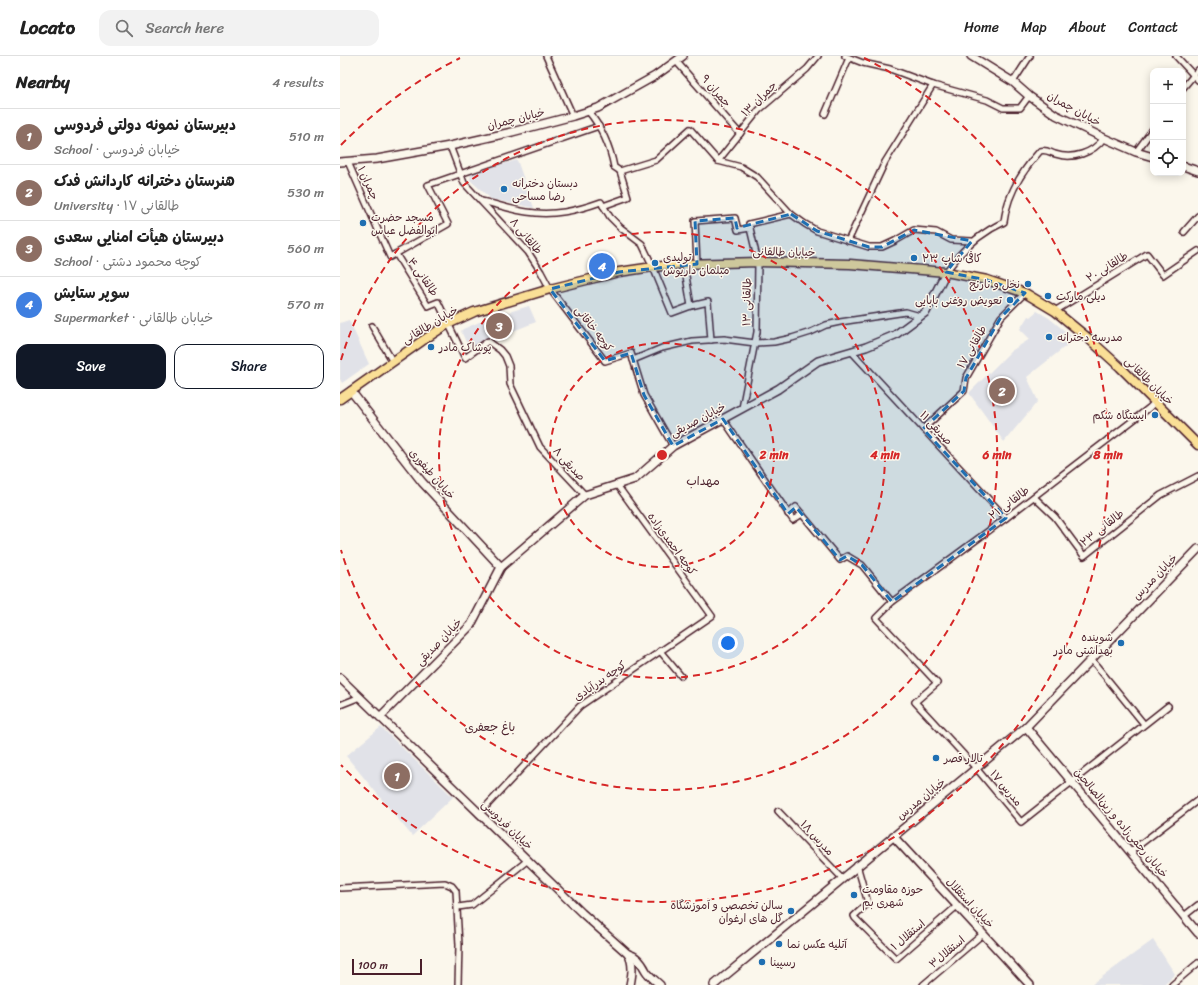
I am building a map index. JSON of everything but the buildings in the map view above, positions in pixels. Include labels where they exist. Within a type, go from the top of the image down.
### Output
[{"type":"main road","name":"خیابان طالقانی","points":[[340,399],[448,324],[474,312],[550,289],[619,272],[684,264],[758,262],[850,264],[946,272],[987,280],[1025,293],[1055,311],[1094,343],[1197,442]]},
{"type":"street","points":[[546,56],[574,116]]},
{"type":"street","name":"خیابان چمران","points":[[344,162],[377,159],[450,146],[574,116],[598,108],[656,76],[683,56]]},
{"type":"street","name":"چمران ۱۳","points":[[718,161],[760,110],[807,68],[818,56]]},
{"type":"street","name":"خیابان چمران","points":[[971,56],[1013,82],[1029,96],[1056,114],[1104,138],[1136,152],[1150,156]]},
{"type":"street","points":[[1013,82],[1030,56]]},
{"type":"street","points":[[1176,56],[1198,80]]},
{"type":"street","points":[[825,114],[847,57],[890,69],[933,85],[987,100],[1003,108],[1020,108],[1029,96]]},
{"type":"street","name":"چمران ۹","points":[[676,61],[740,134]]},
{"type":"street","points":[[1186,84],[1198,70]]},
{"type":"street","points":[[848,241],[885,162],[933,85]]},
{"type":"street","points":[[480,200],[527,212],[544,214],[579,210],[628,197],[620,171],[614,167],[607,143],[599,126],[588,111]]},
{"type":"street","points":[[396,254],[448,224],[428,185],[599,126]]},
{"type":"street","points":[[620,171],[656,160],[690,128],[718,161],[741,167],[757,177],[791,214],[817,231],[869,247],[882,247],[914,230],[936,232],[951,240],[972,241]]},
{"type":"street","points":[[1136,152],[1150,133]]},
{"type":"street","points":[[946,272],[956,257],[972,241],[990,228],[1004,222],[1005,214],[1014,188],[1027,165],[1040,151],[1048,151],[1067,156],[1079,156],[1100,144],[1104,138]]},
{"type":"street","name":"طالقانی ۸","points":[[450,146],[464,183],[528,252],[550,289]]},
{"type":"street","name":"چمران ۱","points":[[344,162],[390,257],[396,254]]},
{"type":"street","points":[[1186,167],[1198,170]]},
{"type":"street","points":[[602,204],[610,217],[620,228],[642,244],[672,313],[708,302],[712,340]]},
{"type":"street","points":[[697,264],[695,221],[735,218],[738,230],[791,214]]},
{"type":"street","points":[[1184,232],[1198,216]]},
{"type":"street","name":"طالقانی ۱۳","points":[[742,408],[757,332],[758,262],[750,226]]},
{"type":"street","name":"طالقانی ۲۰","points":[[1055,311],[1147,254],[1163,275],[1177,267],[1198,251]]},
{"type":"street","name":"طالقانی ۴","points":[[396,254],[428,306],[438,302],[448,324]]},
{"type":"street","points":[[684,264],[691,306]]},
{"type":"street","name":"خیابان صدیقی","points":[[380,717],[471,625],[501,567],[584,495],[635,479],[673,446],[778,389],[818,361],[866,347],[895,335],[926,312],[946,272]]},
{"type":"street","name":"کوچه خاقانی","points":[[550,289],[605,361],[631,353],[633,360]]},
{"type":"street","name":"طالقانی ۱۷","points":[[923,429],[964,391],[966,378],[1001,317],[1025,293]]},
{"type":"street","points":[[673,446],[644,395],[633,360],[647,353],[677,344],[712,340],[755,343],[774,342],[811,332],[826,325],[857,319],[906,312],[920,316]]},
{"type":"street","name":"صدیقی ۸","points":[[448,324],[465,358],[488,341],[500,350],[509,366],[510,384],[540,447],[584,495]]},
{"type":"street","points":[[372,326],[392,362]]},
{"type":"street","name":"صدیقی ۱۱","points":[[851,351],[1006,518]]},
{"type":"street","name":"خیابان طیفوری","points":[[351,392],[422,482],[501,567]]},
{"type":"street","name":"طالقانی ۲۱","points":[[937,683],[876,618],[892,602],[1034,497],[1155,402]]},
{"type":"street","points":[[723,419],[788,514],[793,520],[802,514]]},
{"type":"street","name":"طالقانی ۲۳","points":[[1034,497],[1055,517],[1084,556],[1161,495],[1198,476]]},
{"type":"street","name":"کوچه احمدی‌زاده","points":[[617,485],[712,616]]},
{"type":"street","points":[[788,514],[796,507],[840,560],[847,556],[862,565],[892,602]]},
{"type":"street","name":"خیابان مدرس","points":[[714,985],[1026,726],[1198,549]]},
{"type":"street","name":"کوچه بدرآبادی","points":[[479,814],[580,706],[712,616]]},
{"type":"street","points":[[660,651],[681,676]]},
{"type":"street","points":[[1092,659],[1144,724]]},
{"type":"street","name":"خیابان فردوسی","points":[[340,678],[582,913],[628,954],[634,956],[660,985]]},
{"type":"street","name":"مدرس ۱۷","points":[[937,683],[915,702],[976,768],[1021,822],[1072,782]]},
{"type":"street","points":[[340,705],[360,697]]},
{"type":"street","points":[[1072,782],[1168,706]]},
{"type":"street","name":"خیابان رحمی‌زاده و زین‌الصالحین","points":[[1026,726],[1198,933]]},
{"type":"street","points":[[1130,852],[1198,800]]},
{"type":"street","name":"مدرس ۱۸","points":[[778,811],[842,878]]},
{"type":"street","name":"خیابان استقلال","points":[[893,836],[1030,985]]},
{"type":"street","points":[[458,907],[472,905],[528,860]]},
{"type":"street","name":"استقلال ۱","points":[[857,866],[868,903],[854,916],[896,959],[957,906]]},
{"type":"street","points":[[340,888],[445,882],[452,886],[456,891],[458,907],[458,985]]},
{"type":"street","points":[[1184,916],[1198,905]]},
{"type":"street","name":"استقلال۳","points":[[923,985],[983,934]]},
{"type":"street","points":[[628,954],[631,958],[632,971],[630,985]]},
{"type":"street","points":[[1172,985],[1198,963]]},
{"type":"street","points":[[632,971],[639,967],[646,971]]},
{"type":"highlighted area","points":[[791,214],[817,231],[869,247],[882,247],[914,230],[972,241],[946,272],[987,280],[1025,293],[1001,317],[966,378],[964,391],[923,429],[1006,518],[892,602],[862,565],[847,556],[840,560],[796,507],[788,514],[723,419],[673,446],[644,395],[631,353],[605,361],[550,289],[619,272],[697,264],[695,221],[735,218],[737,228]]},
{"type":"shaded area","name":"دبستان دخترانه رضا مساحی","points":[[517,160],[534,208],[491,199],[470,180],[471,173]]},
{"type":"shaded area","points":[[529,306],[536,322],[495,338],[493,334],[469,349],[461,331],[463,329],[489,318]]},
{"type":"shaded area","points":[[1037,311],[1049,318],[1071,336],[1068,338],[1071,342],[1027,377],[1038,401],[1004,442],[969,393],[1011,351],[1030,339],[1020,329],[1028,316],[1030,317]]},
{"type":"shaded area","points":[[349,320],[369,364],[342,383],[340,379],[340,323]]},
{"type":"shaded area","points":[[381,727],[453,797],[412,836],[346,756]]},
{"type":"shaded area","points":[[1153,940],[1175,974],[1163,985],[1091,985]]},
{"type":"place","name":"دبستان دخترانه رضا مساحی","points":[[504,189]]},
{"type":"place","name":"مسجد حضرت ابوالفضل عباس","points":[[363,223]]},
{"type":"place","name":"کافی شاپ ۲۳","points":[[914,258]]},
{"type":"place","name":"تولیدی مبلمان داریوش","points":[[655,263]]},
{"type":"place","name":"سوپر ستایش","points":[[602,266]]},
{"type":"place","name":"نخل و نارنج","points":[[1028,284]]},
{"type":"place","name":"دیلی مارکت","points":[[1048,296]]},
{"type":"place","name":"تعویض روغنی بابایی","points":[[1010,300]]},
{"type":"place","name":"دبیرستان هیأت امنایی سعدی","points":[[499,326]]},
{"type":"place","name":"مدرسه دخترانه","points":[[1049,337]]},
{"type":"place","name":"پوشاک مادر","points":[[431,347]]},
{"type":"place","name":"هنرستان دخترانه کاردانش فدک","points":[[1002,391]]},
{"type":"place","name":"ایستگاه شکم","points":[[1155,415]]},
{"type":"place","name":"شوینده بهداشتی مادر","points":[[1121,643]]},
{"type":"place","name":"تالار قصر","points":[[936,758]]},
{"type":"place","name":"دبیرستان نمونه دولتی فردوسی","points":[[397,776]]},
{"type":"place","name":"حوزه مقاومت شهری بم","points":[[854,895]]},
{"type":"place","name":"سالن تخصصی و آموزشگاه گل های ارغوان","points":[[791,911]]},
{"type":"place","name":"آتلیه عکس نما","points":[[779,944]]},
{"type":"place","name":"رسپینا","points":[[762,962]]},
{"type":"district","name":"مهداب","points":[[703,481]]},
{"type":"district","name":"باغ جعفری","points":[[490,727]]}]
